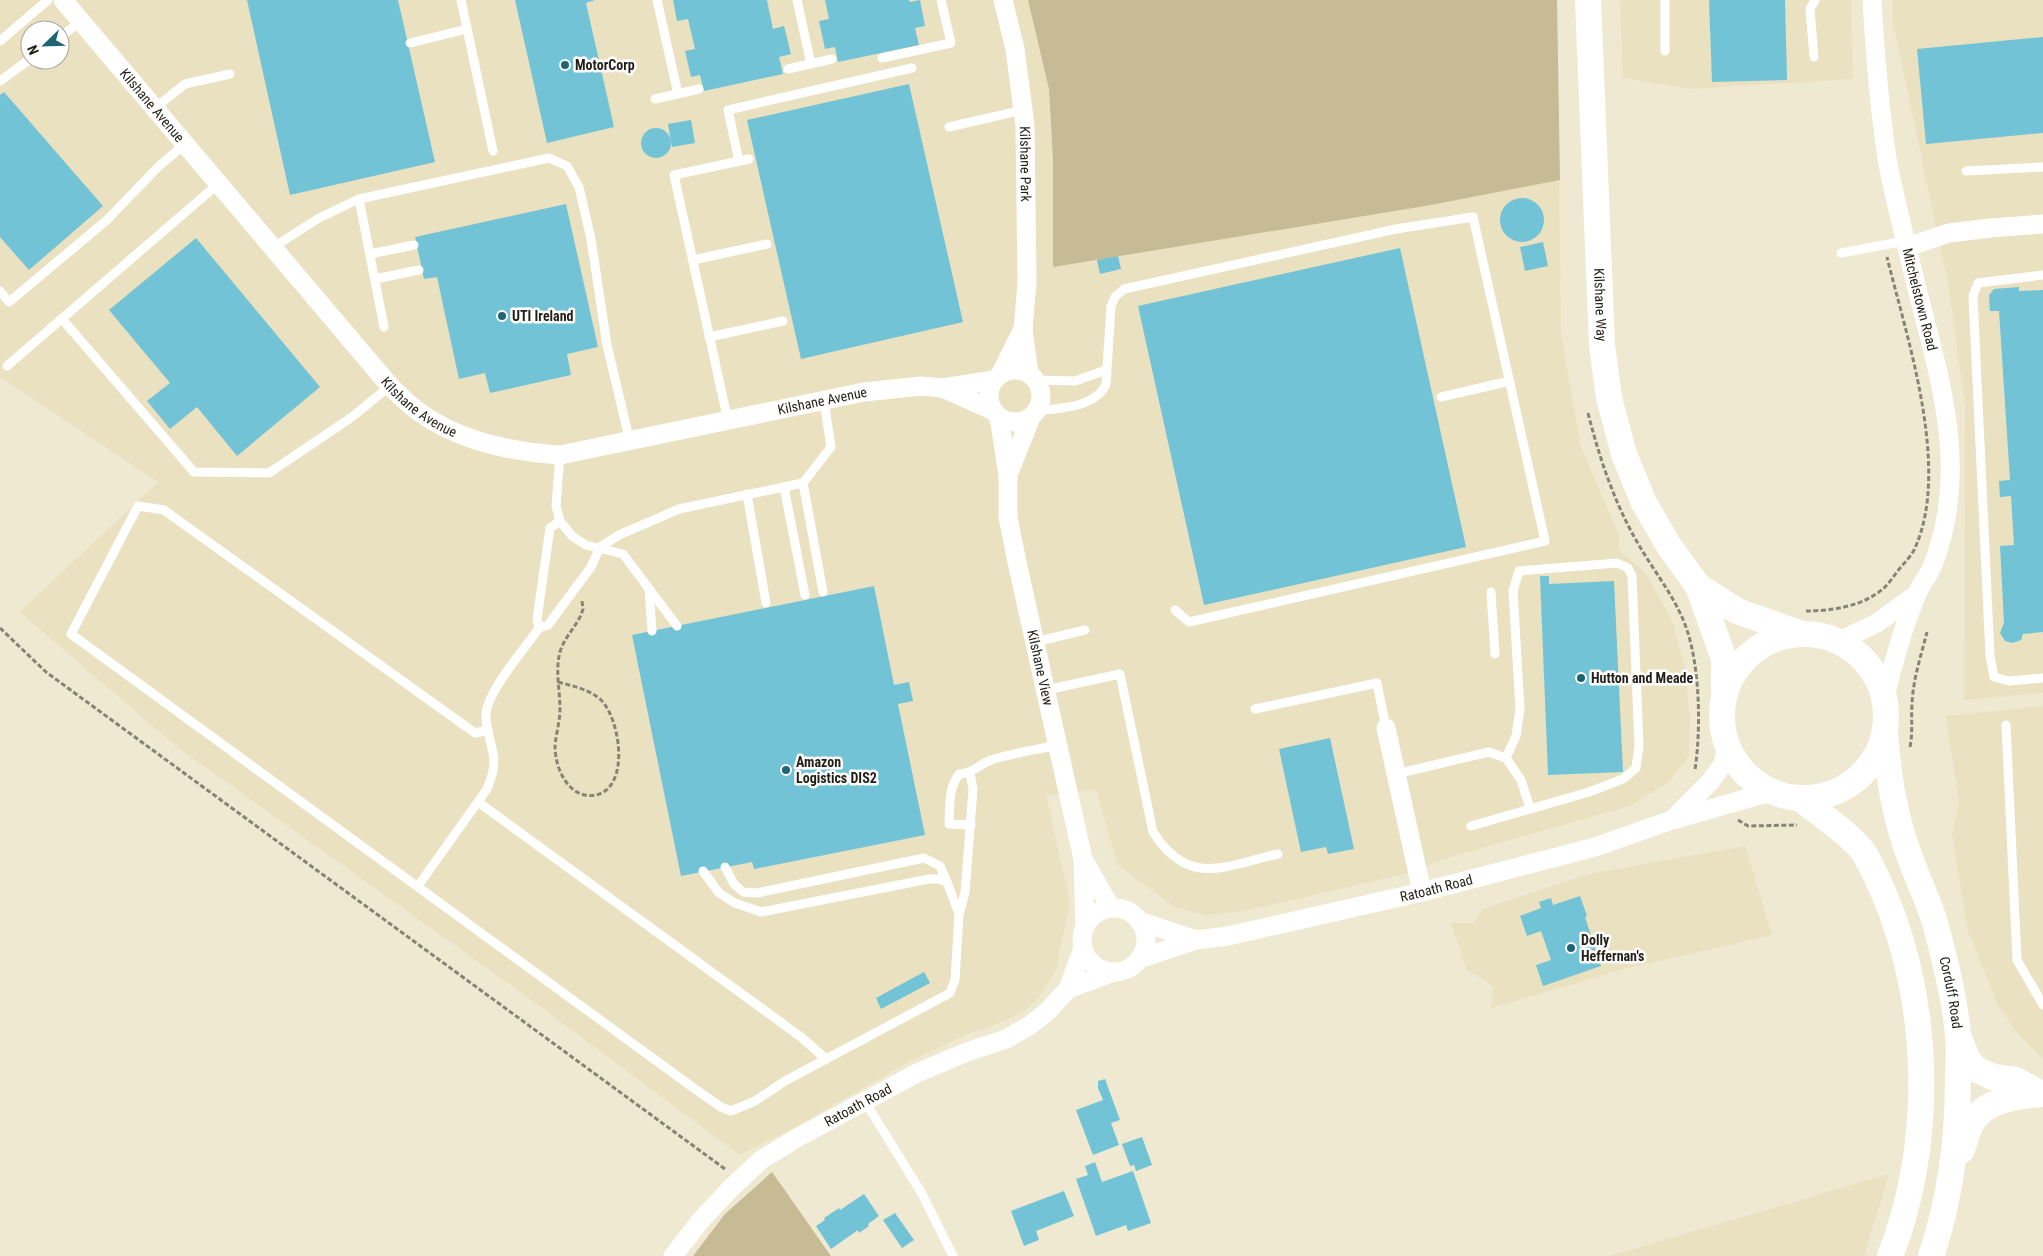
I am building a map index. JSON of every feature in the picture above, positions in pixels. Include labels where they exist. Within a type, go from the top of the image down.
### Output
[{"type":"street","name":"Kilshane Avenue","points":[[63,0],[390,386],[422,414],[469,438],[520,451],[560,455],[891,388],[921,386],[943,388],[997,378]]},
{"type":"street","name":"Kilshane Park","points":[[1004,0],[1015,49],[1025,125],[1027,283],[1024,329],[1032,377]]},
{"type":"street","name":"Kilshane Way","points":[[1588,0],[1602,345],[1609,398],[1624,454],[1644,504],[1669,546],[1698,586],[1724,659],[1724,694]]},
{"type":"street","name":"Mitchelstown Road","points":[[1872,0],[1875,61],[1887,158],[1940,383],[1947,422],[1950,457],[1946,520],[1939,546],[1931,569],[1917,594],[1896,654],[1884,698]]},
{"type":"street","points":[[1906,244],[1949,233],[2043,224]]},
{"type":"street","name":"Kilshane Park","points":[[997,378],[1024,329]]},
{"type":"street","points":[[1013,370],[1032,377],[1040,387],[1042,395],[1034,414],[1023,421],[1015,422],[996,414],[989,395],[997,378],[1013,370]]},
{"type":"street","name":"Kilshane Avenue","points":[[943,388],[996,414]]},
{"type":"street","name":"Kilshane View","points":[[996,414],[1008,475],[1008,517],[1084,859],[1085,926]]},
{"type":"street","name":"Kilshane View","points":[[1008,475],[1034,414]]},
{"type":"street","name":"Kilshane Way","points":[[1698,586],[1737,611],[1799,622]]},
{"type":"street","name":"Mitchelstown Road","points":[[1839,641],[1877,623],[1917,594]]},
{"type":"street","points":[[1799,622],[1819,634],[1839,641],[1861,656],[1876,675],[1884,698],[1887,718],[1885,734],[1877,755],[1860,777],[1844,788],[1823,797],[1801,799],[1770,792],[1755,783],[1743,772],[1727,746],[1721,719],[1724,694],[1730,678],[1750,654],[1799,622]]},
{"type":"street","points":[[1386,728],[1422,892]]},
{"type":"street","name":"Corduff Road","points":[[1885,734],[1888,775],[1895,808],[1907,851],[1935,921],[1958,1035],[1958,1121],[1949,1189],[1941,1228],[1932,1256]]},
{"type":"street","name":"Ratoath Road","points":[[1672,820],[1710,782],[1722,764],[1727,746]]},
{"type":"street","name":"Ratoath Road","points":[[1139,960],[1196,940],[1228,936],[1422,892],[1595,847],[1672,820],[1770,792]]},
{"type":"street","points":[[1801,799],[1863,851],[1880,884],[1899,934],[1913,986],[1919,1034],[1922,1095],[1916,1150],[1907,1200],[1890,1256]]},
{"type":"street","name":"Kilshane View","points":[[1084,859],[1110,908]]},
{"type":"street","points":[[1110,908],[1121,909],[1131,913],[1144,930],[1145,941],[1144,951],[1139,960],[1132,966],[1113,972],[1103,970],[1092,963],[1083,948],[1082,937],[1085,926],[1091,917],[1100,911],[1110,908]]},
{"type":"street","name":"Ratoath Road","points":[[1139,921],[1196,940]]},
{"type":"street","name":"Ratoath Road","points":[[674,1256],[701,1220],[761,1160],[864,1100],[918,1073],[967,1052],[1006,1039],[1029,1026],[1068,989],[1083,948]]},
{"type":"street","name":"Ratoath Road","points":[[1068,989],[1113,972]]},
{"type":"street","points":[[1958,1035],[1966,1058],[1975,1069],[1992,1077],[2016,1080],[2042,1095]]},
{"type":"street","points":[[1949,1189],[1972,1122],[1990,1105],[2024,1096],[2042,1095]]},
{"type":"lane","points":[[0,41],[48,0]]},
{"type":"lane","points":[[461,0],[493,150]]},
{"type":"lane","points":[[658,0],[678,94]]},
{"type":"lane","points":[[797,0],[811,64]]},
{"type":"lane","points":[[882,58],[950,43],[941,0]]},
{"type":"lane","points":[[1665,0],[1665,52]]},
{"type":"lane","points":[[1814,57],[1810,9],[1815,0]]},
{"type":"lane","points":[[70,29],[81,20]]},
{"type":"lane","points":[[410,43],[467,29]]},
{"type":"lane","points":[[788,69],[832,59]]},
{"type":"lane","points":[[0,81],[20,66]]},
{"type":"lane","points":[[728,421],[674,175],[744,160],[728,110],[912,68]]},
{"type":"lane","points":[[155,108],[185,84],[230,74]]},
{"type":"lane","points":[[655,99],[699,89]]},
{"type":"lane","points":[[949,126],[1023,110]]},
{"type":"lane","points":[[0,290],[9,302],[106,220],[159,166],[185,144]]},
{"type":"lane","points":[[272,248],[319,218],[359,199],[549,158],[567,166],[579,187],[591,239],[607,345],[630,442]]},
{"type":"lane","points":[[1966,171],[2043,167]]},
{"type":"lane","points":[[7,366],[218,184]]},
{"type":"lane","points":[[359,199],[384,327]]},
{"type":"lane","points":[[1034,414],[1069,407],[1094,398],[1104,391],[1111,306],[1115,297],[1124,289],[1396,229],[1473,217],[1545,541],[1189,622],[1175,610]]},
{"type":"lane","points":[[693,260],[767,244]]},
{"type":"lane","points":[[1841,252],[1884,245],[1906,244]]},
{"type":"lane","points":[[370,254],[414,245]]},
{"type":"lane","points":[[375,279],[419,270]]},
{"type":"lane","points":[[2043,276],[1978,283],[1973,296],[1990,656],[1994,677],[2009,681],[2043,678]]},
{"type":"lane","points":[[62,319],[194,472],[269,473],[352,417],[390,386]]},
{"type":"lane","points":[[709,337],[783,321]]},
{"type":"lane","points":[[1032,377],[1075,381],[1106,370]]},
{"type":"lane","points":[[1441,397],[1510,381]]},
{"type":"lane","points":[[418,886],[487,789],[495,766],[486,716],[487,705],[539,628],[548,625],[591,567],[600,547],[619,534],[679,510],[803,483],[832,447],[824,401]]},
{"type":"lane","points":[[560,455],[556,506],[560,521],[572,536],[586,545],[623,554],[678,626]]},
{"type":"lane","points":[[803,483],[823,592]]},
{"type":"lane","points":[[784,487],[805,595]]},
{"type":"lane","points":[[747,494],[766,603]]},
{"type":"lane","points":[[488,730],[475,732],[164,510],[138,506],[72,634],[721,1107],[731,1111],[741,1108],[785,1081],[950,993],[955,980],[959,914],[965,893],[973,789],[970,773]]},
{"type":"lane","points":[[539,628],[537,619],[550,528],[560,521]]},
{"type":"lane","points":[[1471,826],[1623,779],[1636,768],[1638,737],[1632,576],[1628,568],[1617,563],[1519,571],[1513,591],[1520,709],[1516,736],[1506,758]]},
{"type":"lane","points":[[649,588],[652,631]]},
{"type":"lane","points":[[1491,592],[1495,654]]},
{"type":"lane","points":[[1035,642],[1085,630]]},
{"type":"lane","points":[[1046,690],[1120,674],[1154,832],[1164,848],[1176,858],[1191,867],[1208,870],[1278,854]]},
{"type":"lane","points":[[1255,709],[1376,683],[1386,728]]},
{"type":"lane","points":[[2006,725],[2017,960],[2043,1005]]},
{"type":"lane","points":[[970,825],[949,824],[950,792],[953,782],[959,774],[970,773],[978,766],[991,760],[1058,745]]},
{"type":"lane","points":[[1396,774],[1489,752],[1506,758],[1521,780],[1530,808]]},
{"type":"lane","points":[[478,802],[801,1037],[826,1059]]},
{"type":"lane","points":[[725,867],[734,884],[743,892],[757,892],[924,858],[940,866],[959,914]]},
{"type":"lane","points":[[703,872],[719,892],[735,902],[761,912],[929,879],[939,879],[947,882]]},
{"type":"lane","points":[[735,902],[743,892]]},
{"type":"lane","points":[[864,1100],[922,1192],[953,1256]]},
{"type":"path","points":[[1799,622],[1825,611],[1847,606],[1867,598],[1884,588],[1914,550],[1924,524],[1928,480],[1926,428],[1920,395],[1884,245]]},
{"type":"path","points":[[558,682],[578,687],[600,700],[616,724],[618,761],[616,776],[609,788],[598,794],[586,796],[575,792],[568,785],[558,767],[555,745],[560,718],[558,682],[560,651],[583,609],[583,603],[580,598],[572,593]]},
{"type":"path","points":[[0,628],[46,672],[740,1180]]},
{"type":"path","points":[[1740,823],[1748,826],[1797,825],[1804,829]]},
{"type":"shaded area","points":[[0,0],[1557,0],[1561,333],[1570,386],[1581,447],[1619,535],[1619,550],[1646,574],[1673,623],[1685,667],[1690,719],[1689,755],[1670,781],[1630,806],[1450,857],[1405,874],[1245,911],[1205,915],[1176,908],[1118,865],[1096,790],[1046,795],[1070,902],[1056,970],[1038,999],[1023,1012],[1005,1021],[965,1035],[907,1063],[795,1127],[740,1155],[515,988],[177,747],[20,612],[158,482],[0,377]]},
{"type":"shaded area","points":[[1028,0],[1557,0],[1560,180],[1431,205],[1053,267],[1053,160],[1049,89]]},
{"type":"shaded area","points":[[1620,0],[1851,0],[1853,79],[1691,89],[1623,78]]},
{"type":"shaded area","points":[[1892,0],[2043,0],[2043,693],[1964,700],[1965,407],[1949,288],[1893,22]]},
{"type":"shaded area","points":[[2043,706],[2043,1059],[2018,1034],[1998,1005],[1968,931],[1952,834],[1959,803],[1946,716]]},
{"type":"shaded area","points":[[1745,846],[1772,935],[1624,969],[1491,1008],[1493,986],[1467,970],[1451,923],[1474,923],[1483,909],[1589,874]]},
{"type":"shaded area","points":[[772,1172],[831,1256],[693,1256],[725,1214]]},
{"type":"shaded area","points":[[1889,1174],[1864,1256],[1609,1256]]},
{"type":"building","points":[[247,0],[398,0],[435,162],[290,195]]},
{"type":"building","name":"MotorCorp","points":[[515,0],[595,0],[586,3],[614,127],[547,143]]},
{"type":"building","points":[[673,0],[767,0],[773,29],[784,26],[791,54],[779,57],[783,74],[704,91],[700,75],[691,77],[685,51],[695,49],[688,19],[677,21]]},
{"type":"building","points":[[825,0],[909,0],[910,2],[920,0],[925,26],[915,28],[919,45],[838,62],[835,47],[825,49],[819,21],[829,19]]},
{"type":"building","points":[[1709,0],[1785,0],[1787,80],[1712,82]]},
{"type":"building","points":[[2043,37],[2043,133],[1926,144],[1917,49]]},
{"type":"building","points":[[909,84],[963,322],[801,359],[747,120]]},
{"type":"building","points":[[4,92],[103,206],[29,270],[0,237],[0,95]]},
{"type":"building","points":[[691,120],[695,143],[672,147],[668,124]]},
{"type":"building","points":[[656,128],[662,129],[670,137],[670,149],[662,157],[656,158],[650,157],[642,149],[641,143],[642,137],[650,129]]},
{"type":"building","points":[[1522,198],[1534,202],[1540,208],[1544,220],[1540,232],[1534,238],[1522,242],[1510,238],[1504,232],[1500,220],[1504,208],[1510,202]]},
{"type":"building","name":"UTI Ireland","points":[[566,204],[598,347],[567,354],[571,375],[490,393],[485,373],[459,379],[437,277],[424,279],[415,237]]},
{"type":"building","points":[[196,238],[320,387],[237,456],[197,407],[170,429],[147,401],[170,383],[109,310]]},
{"type":"building","points":[[1543,242],[1548,266],[1525,271],[1520,247]]},
{"type":"building","points":[[1400,248],[1466,547],[1204,605],[1138,306]]},
{"type":"building","points":[[1118,256],[1121,269],[1100,274],[1097,260]]},
{"type":"building","points":[[2019,287],[2019,291],[2043,290],[2043,632],[2023,634],[2021,640],[2013,643],[2005,641],[2000,633],[2004,623],[2000,546],[2014,545],[2011,496],[2000,497],[1999,481],[2010,480],[1999,311],[1990,311],[1989,295],[1994,289]]},
{"type":"building","name":"Hutton and Meade","points":[[1540,576],[1549,576],[1549,584],[1614,581],[1623,772],[1548,775]]},
{"type":"building","name":"Amazon Logistics DIS2","points":[[874,586],[894,685],[909,682],[913,701],[898,704],[925,835],[754,869],[752,862],[681,876],[632,635]]},
{"type":"building","points":[[1330,738],[1354,849],[1328,854],[1326,847],[1301,852],[1279,749]]},
{"type":"building","name":"Dolly Heffernan's","points":[[1580,896],[1601,966],[1543,986],[1536,965],[1551,960],[1541,931],[1527,936],[1520,916],[1541,908],[1539,902],[1551,898],[1553,905]]},
{"type":"building","points":[[924,972],[930,983],[881,1009],[876,998]]},
{"type":"building","points":[[1105,1079],[1120,1120],[1111,1123],[1119,1145],[1093,1155],[1076,1110],[1103,1100],[1098,1088],[1098,1081]]},
{"type":"building","points":[[1142,1137],[1152,1165],[1136,1171],[1134,1165],[1130,1166],[1122,1144]]},
{"type":"building","points":[[1095,1162],[1102,1182],[1133,1171],[1151,1223],[1128,1231],[1126,1225],[1096,1236],[1076,1179],[1088,1175],[1085,1166]]},
{"type":"building","points":[[1064,1191],[1074,1216],[1036,1231],[1039,1240],[1024,1246],[1011,1211]]},
{"type":"building","points":[[864,1194],[879,1216],[859,1233],[858,1230],[831,1249],[816,1226],[839,1208],[840,1210]]},
{"type":"building","points":[[895,1213],[914,1240],[902,1248],[883,1220]]},
{"type":"place","name":"MotorCorp","points":[[565,65]]},
{"type":"place","name":"UTI Ireland","points":[[502,316]]},
{"type":"place","name":"Hutton and Meade","points":[[1581,678]]},
{"type":"place","name":"Amazon Logistics DIS2","points":[[786,770]]},
{"type":"place","name":"Dolly Heffernan's","points":[[1571,948]]}]
